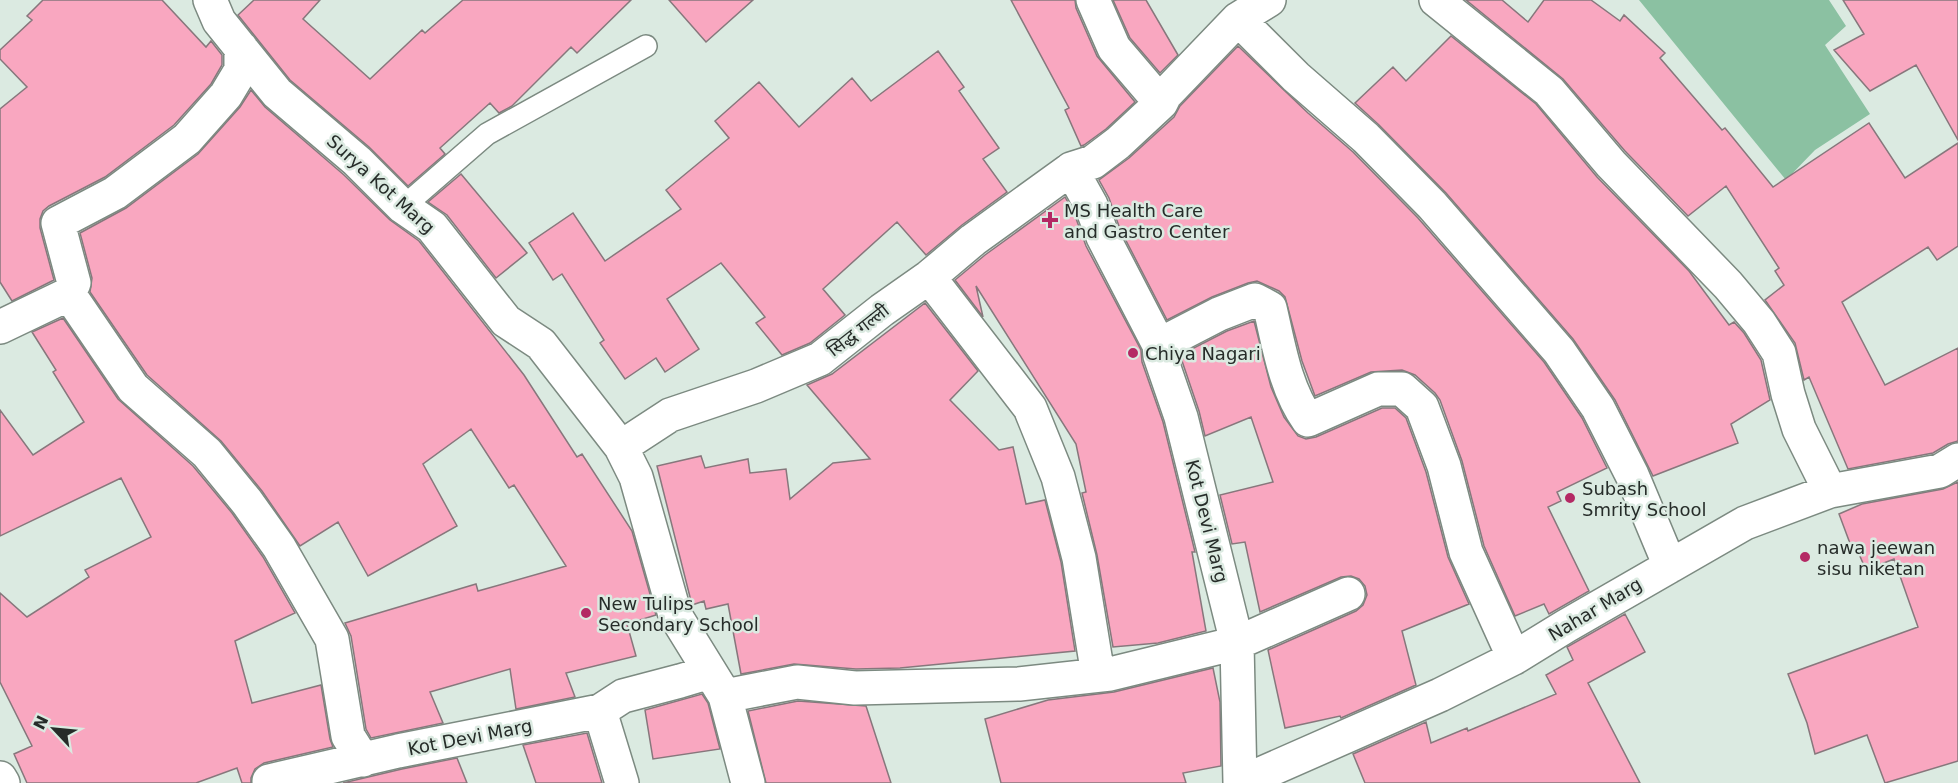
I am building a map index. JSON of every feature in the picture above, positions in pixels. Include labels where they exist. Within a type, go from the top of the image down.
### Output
[{"type":"street","name":"Surya Kot Marg","points":[[210,0],[219,21],[277,93],[357,161],[403,207],[432,227],[506,321],[541,344],[621,447],[636,477],[675,615],[717,684],[748,783]]},
{"type":"street","points":[[1094,0],[1114,48],[1161,103]]},
{"type":"street","points":[[1071,169],[1093,162],[1118,143],[1161,103],[1165,95],[1238,19],[1269,0]]},
{"type":"street","points":[[1436,0],[1549,91],[1611,164],[1728,285],[1759,322],[1779,352],[1788,394],[1799,429],[1830,491]]},
{"type":"street","points":[[1238,19],[1296,77],[1366,138],[1432,205],[1559,351],[1598,408],[1632,475],[1670,566]]},
{"type":"street","points":[[0,327],[69,294],[74,283],[58,223],[115,193],[187,139],[226,95],[241,70],[241,48]]},
{"type":"street","name":"सिद्ध गल्ली","points":[[621,447],[670,416],[756,386],[820,359],[882,310],[929,277],[973,240],[1071,169]]},
{"type":"street","name":"Kot Devi Marg","points":[[1071,169],[1159,345],[1160,356],[1180,417],[1237,643],[1240,783]]},
{"type":"street","points":[[929,277],[1030,408],[1058,477],[1079,558],[1098,675]]},
{"type":"street","points":[[69,294],[133,388],[207,453],[247,502],[279,547],[332,639],[348,736],[363,760]]},
{"type":"street","points":[[1159,345],[1219,314],[1256,300],[1270,308],[1285,372],[1297,405],[1308,420],[1378,388],[1402,389],[1422,406],[1444,466],[1466,552],[1514,658]]},
{"type":"street","name":"Nahar Marg","points":[[1240,783],[1440,695],[1514,658],[1745,524],[1830,491],[1940,471],[1958,460]]},
{"type":"street","points":[[622,783],[600,711],[623,696],[680,681],[717,684],[797,682],[855,688],[1019,684],[1110,674],[1237,643],[1348,594]]},
{"type":"street","name":"Kot Devi Marg","points":[[270,783],[269,781],[398,751],[600,711]]},
{"type":"street","points":[[0,778],[3,783]]},
{"type":"lane","points":[[403,207],[487,134],[646,46]]},
{"type":"green space","points":[[1639,0],[1829,0],[1846,26],[1825,45],[1870,114],[1815,150],[1786,180]]},
{"type":"building","points":[[43,0],[162,0],[206,47],[211,41],[222,55],[222,65],[211,84],[174,125],[105,177],[43,211],[40,228],[54,280],[12,301],[0,282],[0,109],[27,87],[0,59],[0,50],[32,20],[27,16]]},
{"type":"building","points":[[254,0],[320,0],[303,19],[370,79],[422,30],[425,33],[463,0],[631,0],[577,53],[571,47],[512,106],[499,113],[490,103],[440,148],[445,154],[408,186],[369,147],[290,80],[238,15]]},
{"type":"building","points":[[669,0],[753,0],[706,42]]},
{"type":"building","points":[[1011,0],[1075,0],[1076,8],[1097,56],[1135,102],[1106,129],[1084,145],[1081,146],[1065,110],[1069,108]]},
{"type":"building","points":[[1113,0],[1146,0],[1178,55],[1160,73],[1130,38]]},
{"type":"building","points":[[1466,0],[1502,0],[1528,22],[1544,0],[1591,0],[1620,21],[1624,15],[1665,53],[1660,58],[1722,130],[1725,128],[1773,187],[1869,123],[1905,178],[1958,143],[1958,246],[1937,260],[1928,247],[1842,302],[1885,385],[1958,348],[1958,441],[1933,453],[1848,469],[1809,377],[1804,380],[1795,343],[1765,300],[1784,285],[1775,271],[1779,268],[1726,186],[1688,216],[1625,151],[1563,79]]},
{"type":"building","points":[[1843,0],[1958,0],[1958,140],[1916,65],[1870,91],[1834,50],[1864,34]]},
{"type":"building","points":[[1451,36],[1536,104],[1597,177],[1689,271],[1729,325],[1734,322],[1744,333],[1761,360],[1770,400],[1731,424],[1738,443],[1653,476],[1615,400],[1573,339],[1446,193],[1355,103],[1393,67],[1406,81]]},
{"type":"building","points":[[1238,46],[1308,113],[1353,152],[1418,218],[1544,362],[1582,418],[1607,468],[1557,492],[1561,501],[1548,507],[1589,591],[1549,614],[1544,604],[1515,616],[1484,546],[1462,461],[1440,400],[1415,375],[1402,370],[1371,372],[1315,396],[1302,361],[1285,297],[1279,291],[1257,281],[1212,297],[1167,320],[1120,229],[1109,198],[1099,180],[1129,158],[1174,117],[1180,106]]},
{"type":"building","points":[[938,51],[964,87],[959,91],[999,148],[983,159],[1007,192],[926,255],[897,222],[823,289],[845,315],[810,343],[782,355],[756,323],[765,317],[721,263],[667,299],[699,349],[665,372],[656,358],[625,379],[600,343],[604,340],[562,274],[553,280],[529,243],[573,213],[605,261],[681,209],[666,190],[729,138],[715,121],[759,82],[799,127],[852,78],[871,101]]},
{"type":"building","points":[[251,90],[265,107],[344,175],[390,220],[419,241],[524,375],[577,457],[582,454],[632,531],[656,615],[627,624],[636,656],[566,673],[575,697],[516,709],[510,669],[430,692],[443,723],[371,738],[366,729],[351,636],[345,623],[476,584],[478,591],[566,566],[514,485],[509,488],[471,429],[423,464],[457,526],[368,576],[338,522],[300,546],[262,491],[221,441],[147,375],[90,292],[92,278],[80,233],[126,208],[198,154],[240,107]]},
{"type":"building","points":[[461,174],[527,253],[496,278],[447,215],[428,202]]},
{"type":"building","points":[[1065,197],[1074,213],[1086,246],[1141,350],[1142,362],[1163,422],[1195,552],[1192,552],[1206,631],[1158,643],[1113,647],[1097,555],[1082,493],[1086,492],[1076,444],[976,286],[983,317],[955,280],[985,255]]},
{"type":"building","points":[[925,303],[978,371],[950,400],[999,450],[1013,447],[1026,504],[1045,500],[1061,562],[1075,651],[900,668],[856,669],[794,664],[741,674],[728,604],[706,609],[704,601],[692,605],[657,466],[701,456],[705,468],[748,459],[750,473],[786,469],[790,499],[833,463],[870,459],[807,385],[832,374]]},
{"type":"building","points":[[63,318],[118,399],[193,466],[232,513],[263,557],[295,613],[235,641],[252,703],[321,685],[333,747],[264,763],[255,769],[251,783],[242,783],[237,768],[196,783],[27,783],[14,754],[32,746],[0,682],[0,593],[27,617],[89,577],[85,570],[151,537],[121,478],[0,536],[0,410],[33,455],[84,422],[53,372],[56,370],[32,332]]},
{"type":"building","points":[[1254,321],[1271,387],[1284,417],[1298,436],[1306,439],[1316,437],[1382,408],[1395,408],[1406,418],[1426,472],[1448,557],[1469,604],[1402,631],[1416,685],[1341,718],[1340,716],[1285,728],[1268,650],[1356,611],[1363,605],[1367,595],[1365,586],[1359,579],[1351,576],[1341,577],[1260,612],[1245,542],[1232,544],[1220,495],[1273,482],[1251,417],[1205,436],[1180,355],[1227,331]]},
{"type":"building","points":[[1958,482],[1958,761],[1885,783],[1867,735],[1815,754],[1807,723],[1788,674],[1918,627],[1894,559],[1866,570],[1855,545],[1851,546],[1839,514],[1862,504],[1943,489]]},
{"type":"building","points":[[1625,614],[1645,652],[1588,683],[1640,783],[1365,783],[1353,754],[1426,722],[1431,743],[1467,728],[1468,731],[1556,694],[1546,675],[1573,660],[1567,647]]},
{"type":"building","points":[[1213,668],[1220,702],[1221,766],[1183,773],[1186,783],[1001,783],[985,719],[1048,700],[1114,692]]},
{"type":"building","points":[[702,694],[708,703],[720,749],[653,759],[645,710]]},
{"type":"building","points":[[798,701],[866,706],[891,783],[766,783],[748,711]]},
{"type":"building","points":[[587,733],[602,783],[536,783],[523,745]]},
{"type":"building","points":[[457,758],[467,783],[343,783],[402,769]]},
{"type":"place","name":"MS Health Care and Gastro Center","points":[[1050,220]]},
{"type":"place","name":"Chiya Nagari","points":[[1133,353]]},
{"type":"place","name":"Subash Smrity School","points":[[1570,498]]},
{"type":"place","name":"nawa jeewan sisu niketan","points":[[1805,557]]},
{"type":"place","name":"New Tulips Secondary School","points":[[586,613]]}]
